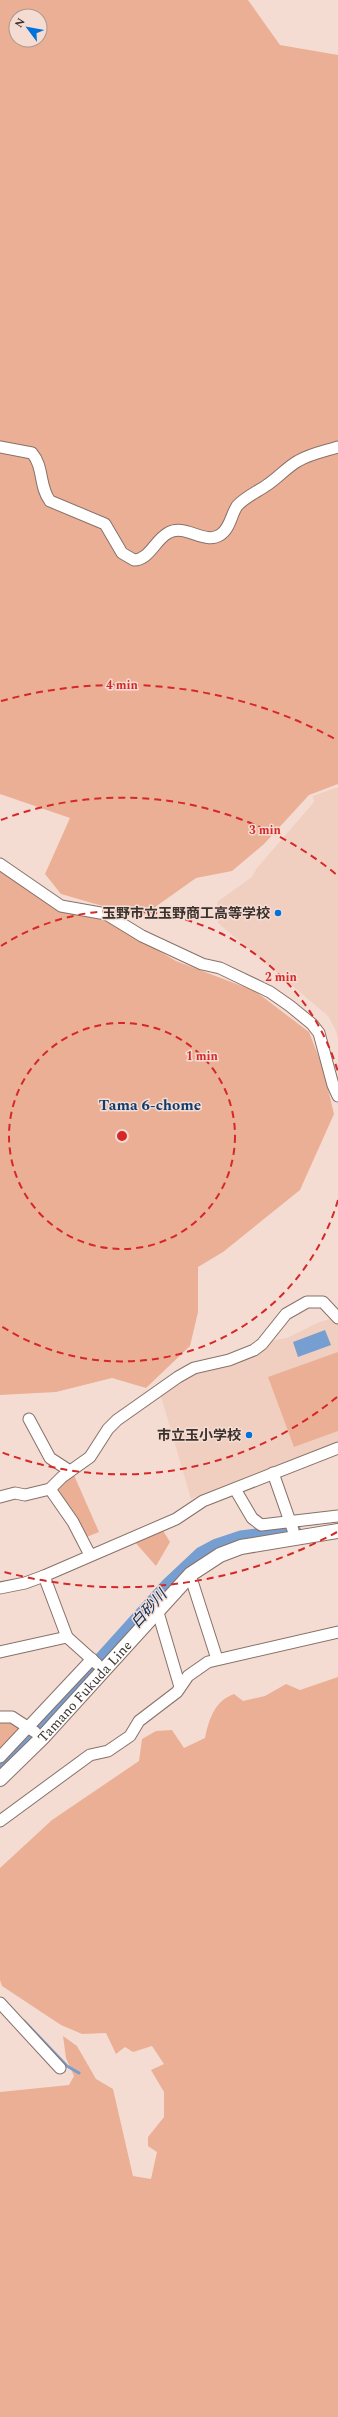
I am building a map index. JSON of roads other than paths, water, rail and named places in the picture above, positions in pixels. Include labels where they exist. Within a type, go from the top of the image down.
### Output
[{"type":"main road","name":"Tamano Fukuda Line","points":[[0,1779],[36,1733],[98,1664],[158,1609],[190,1575],[220,1555],[293,1531],[338,1531]]},
{"type":"street","points":[[0,447],[32,453],[38,464],[45,495],[50,501],[105,524],[122,553],[134,560],[145,557],[157,542],[170,532],[182,530],[206,537],[220,535],[226,530],[237,506],[245,499],[269,484],[296,462],[338,447]]},
{"type":"street","points":[[0,864],[61,906],[106,914],[142,936],[202,964],[220,968],[270,992],[312,1024],[319,1033],[333,1085],[338,1096]]},
{"type":"street","points":[[0,1497],[15,1493],[25,1495],[50,1489],[70,1471],[90,1457],[108,1429],[131,1409],[194,1368],[229,1360],[254,1350],[262,1344],[286,1314],[300,1305],[307,1302],[324,1302],[338,1318]]},
{"type":"street","points":[[29,1418],[50,1458],[70,1471]]},
{"type":"street","points":[[0,1588],[25,1583],[44,1576],[90,1554],[170,1522],[203,1501],[338,1448]]},
{"type":"street","points":[[273,1473],[293,1531]]},
{"type":"street","points":[[50,1489],[73,1522],[90,1554]]},
{"type":"street","points":[[235,1489],[252,1518],[261,1525],[293,1531],[338,1516]]},
{"type":"street","points":[[190,1575],[217,1659]]},
{"type":"street","points":[[44,1576],[67,1637],[98,1664]]},
{"type":"street","points":[[158,1609],[180,1687]]},
{"type":"street","points":[[0,1821],[90,1755],[108,1751],[130,1736],[139,1721],[180,1687],[188,1676],[208,1662],[338,1632]]},
{"type":"street","points":[[0,1652],[67,1637]]},
{"type":"street","points":[[0,1717],[12,1717],[36,1733],[0,1757]]},
{"type":"street","points":[[0,2003],[60,2068]]},
{"type":"water","points":[[325,1330],[331,1345],[298,1357],[293,1342]]},
{"type":"waterway","name":"白砂川","points":[[0,1767],[32,1738],[169,1586],[202,1555],[217,1547],[241,1539],[293,1532]]},
{"type":"waterway","points":[[24,2021],[67,2066],[79,2073]]},
{"type":"place","name":"玉野市立玉野商工高等学校","points":[[278,913]]},
{"type":"place","name":"市立玉小学校","points":[[249,1435]]},
{"type":"district","name":"Tama 6-chome","points":[[150,1105]]}]
